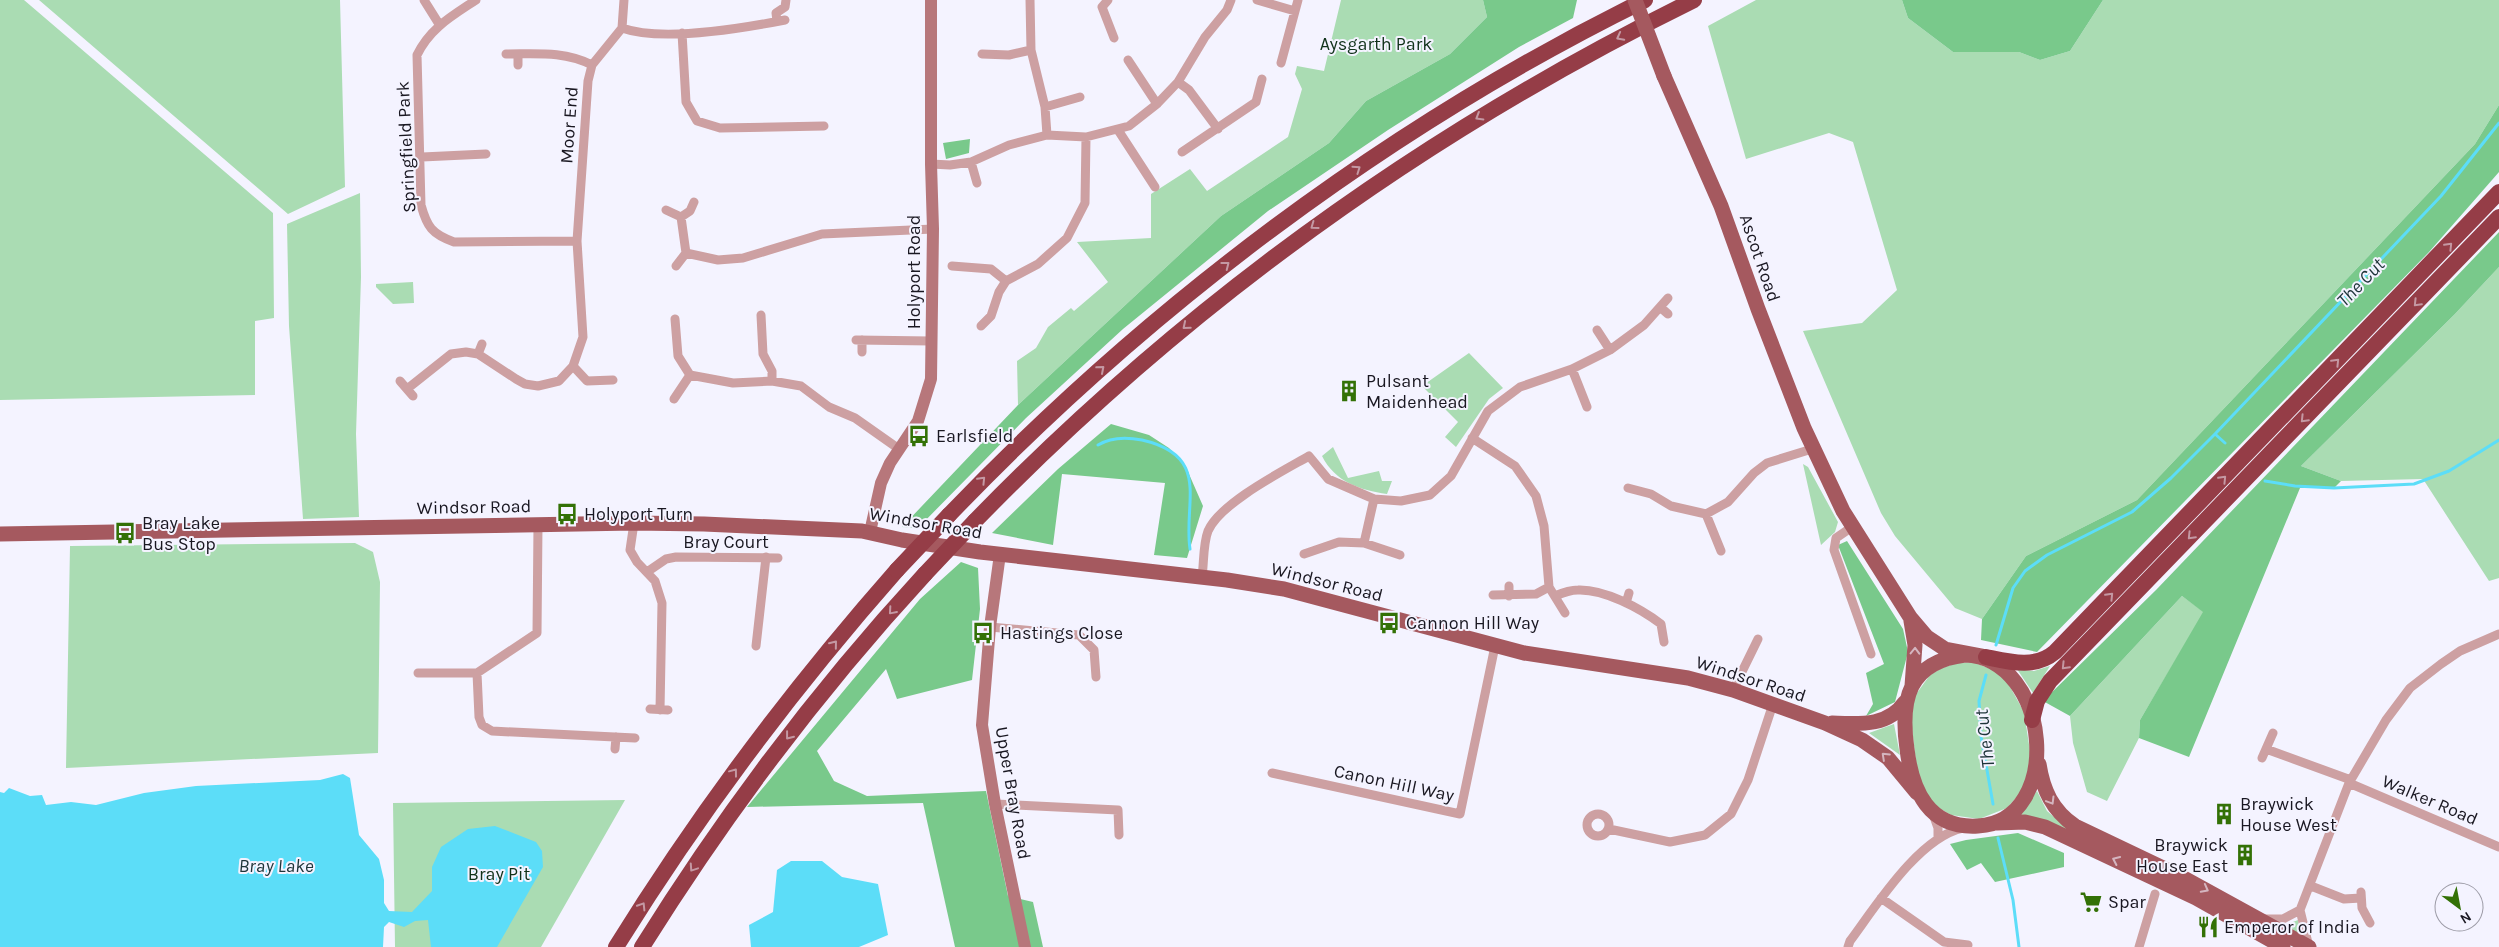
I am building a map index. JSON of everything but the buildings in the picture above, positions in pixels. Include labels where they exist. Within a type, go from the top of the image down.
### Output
[{"type":"highway","points":[[616,947],[671,860],[734,772],[837,640],[897,570],[948,515],[1040,423],[1188,295],[1257,241],[1368,162],[1432,120],[1548,51],[1645,0]]},
{"type":"highway","points":[[642,947],[694,867],[762,771],[842,669],[924,574],[975,521],[1049,447],[1136,368],[1227,292],[1320,222],[1418,156],[1516,95],[1618,38],[1694,0]]},
{"type":"highway","points":[[1984,657],[2031,663],[2041,661],[2055,652],[2499,192]]},
{"type":"highway","points":[[2032,720],[2037,701],[2050,681],[2499,217]]},
{"type":"main road","name":"Ascot Road","points":[[1635,0],[1664,76],[1721,206],[1812,449],[1852,527],[1910,617],[1927,637],[1940,646],[1984,657]]},
{"type":"main road","name":"Windsor Road","points":[[0,534],[634,523],[704,524],[870,532],[902,540],[1000,554],[1202,576],[1284,589],[1495,646],[1556,660],[1688,678],[1733,690],[1826,723],[1855,736],[1879,751],[1917,793]]},
{"type":"main road","name":"Ascot Road","points":[[1910,617],[1915,645],[1912,686]]},
{"type":"main road","points":[[2283,947],[2196,898],[2045,827],[2018,821],[1980,826],[1953,823],[1936,815],[1917,793],[1910,774],[1904,730],[1905,702],[1912,686],[1926,670],[1941,661],[1959,656],[1984,657],[2007,671],[2019,685],[2028,701],[2041,778],[2048,797],[2068,821],[2182,877],[2309,947]]},
{"type":"main road","name":"Windsor Road","points":[[1826,723],[1878,722],[1890,716],[1905,702]]},
{"type":"main road","points":[[1980,826],[2010,813],[2022,801],[2034,776],[2037,755]]},
{"type":"street","points":[[424,0],[439,24]]},
{"type":"street","name":"Springfield Park","points":[[476,0],[439,24],[425,40],[417,55],[422,157],[422,205],[426,224],[440,237],[454,242],[577,241]]},
{"type":"street","points":[[624,0],[622,28],[632,31],[682,33],[732,30],[781,21],[776,14],[785,7],[786,0]]},
{"type":"street","name":"Holyport Road","points":[[870,532],[881,483],[899,449],[918,420],[931,379],[933,230],[931,0]]},
{"type":"street","points":[[1030,0],[1031,50],[1045,107],[1047,136]]},
{"type":"street","points":[[1108,0],[1102,7],[1114,38]]},
{"type":"street","points":[[931,164],[950,165],[971,162],[1009,145],[1047,136],[1086,137],[1129,126],[1157,104],[1178,82],[1205,37],[1226,10],[1231,0]]},
{"type":"street","points":[[1257,0],[1295,11]]},
{"type":"street","points":[[1281,63],[1298,0]]},
{"type":"street","name":"Moor End","points":[[478,354],[525,384],[538,386],[558,381],[572,366],[583,337],[583,263],[577,241],[588,81],[592,65],[622,28]]},
{"type":"street","points":[[682,33],[686,102],[697,120],[720,128],[824,126]]},
{"type":"street","points":[[982,54],[1009,54],[1031,50]]},
{"type":"street","points":[[506,54],[560,53],[577,57],[592,65]]},
{"type":"street","points":[[518,54],[518,65]]},
{"type":"street","points":[[1128,60],[1157,104]]},
{"type":"street","points":[[1182,152],[1256,102],[1262,78]]},
{"type":"street","points":[[1178,82],[1189,90],[1218,129]]},
{"type":"street","points":[[1045,107],[1080,96]]},
{"type":"street","points":[[1118,130],[1155,187]]},
{"type":"street","points":[[980,326],[991,316],[999,292],[1006,281],[1038,264],[1067,238],[1085,203],[1086,137]]},
{"type":"street","points":[[422,157],[486,154]]},
{"type":"street","points":[[971,162],[977,184]]},
{"type":"street","points":[[681,217],[690,211],[694,202]]},
{"type":"street","points":[[666,210],[681,217]]},
{"type":"street","points":[[676,266],[686,253],[681,217]]},
{"type":"street","points":[[686,253],[718,260],[743,258],[822,234],[933,230]]},
{"type":"street","points":[[952,266],[991,269],[1006,281]]},
{"type":"street","points":[[1202,576],[1208,530],[1227,508],[1258,486],[1309,456],[1328,479],[1374,499],[1401,501],[1430,495],[1451,476],[1488,411],[1520,386],[1572,369],[1610,350],[1644,325],[1668,298]]},
{"type":"street","points":[[1660,307],[1668,314]]},
{"type":"street","points":[[761,316],[763,354],[772,371],[772,381]]},
{"type":"street","points":[[674,319],[678,356],[690,376],[733,383],[772,381],[801,386],[829,407],[855,418],[899,449]]},
{"type":"street","points":[[1597,330],[1610,350]]},
{"type":"street","points":[[862,352],[859,340],[931,340]]},
{"type":"street","points":[[400,381],[410,392],[452,354],[466,352],[478,354],[482,344]]},
{"type":"street","points":[[572,366],[587,381],[613,380]]},
{"type":"street","points":[[1572,369],[1588,407]]},
{"type":"street","points":[[674,400],[690,376]]},
{"type":"street","points":[[1472,438],[1515,466],[1536,496],[1544,526],[1549,587],[1565,613]]},
{"type":"street","points":[[1628,488],[1651,489],[1671,506],[1706,514],[1728,502],[1754,473],[1767,464],[1812,449]]},
{"type":"street","points":[[1364,543],[1374,499]]},
{"type":"street","points":[[1706,514],[1710,528],[1721,551]]},
{"type":"street","points":[[634,523],[630,550],[637,562],[655,581],[662,603],[659,710]]},
{"type":"street","points":[[418,673],[477,673],[537,633],[538,525]]},
{"type":"street","points":[[1852,527],[1836,538],[1834,550],[1871,654]]},
{"type":"street","points":[[1304,554],[1339,542],[1364,543],[1400,555]]},
{"type":"street","name":"Upper Bray Road","points":[[1000,554],[990,626],[982,726],[995,804],[1025,947]]},
{"type":"street","name":"Bray Court","points":[[647,572],[666,559],[676,557],[778,558]]},
{"type":"street","points":[[756,646],[762,633],[766,557]]},
{"type":"street","points":[[1509,586],[1509,596]]},
{"type":"street","points":[[1493,595],[1536,594],[1549,587]]},
{"type":"street","points":[[1555,596],[1575,590],[1588,590],[1640,608],[1661,624],[1664,642]]},
{"type":"street","points":[[1626,603],[1629,593]]},
{"type":"street","points":[[990,626],[1078,635],[1094,650],[1096,676]]},
{"type":"street","points":[[2260,919],[2283,919],[2300,910],[2311,886],[2350,781],[2386,720],[2410,688],[2460,651],[2499,634]]},
{"type":"street","points":[[1733,690],[1758,639]]},
{"type":"street","name":"Canon Hill Way","points":[[1272,773],[1460,814],[1495,646]]},
{"type":"street","points":[[477,673],[479,718],[482,725],[492,731],[635,738]]},
{"type":"street","points":[[1609,829],[1670,842],[1705,835],[1731,814],[1748,780],[1772,704]]},
{"type":"street","name":"Walker Road","points":[[2273,733],[2264,753],[2350,781],[2499,847]]},
{"type":"street","points":[[615,749],[616,737]]},
{"type":"street","points":[[995,804],[1118,810],[1119,835]]},
{"type":"street","points":[[1929,808],[1937,823],[1938,837]]},
{"type":"street","points":[[1848,947],[1881,898],[1906,869],[1938,837],[1954,830],[1980,826]]},
{"type":"street","points":[[2311,886],[2344,899],[2361,895],[2362,908],[2370,923]]},
{"type":"street","points":[[2139,947],[2155,894]]},
{"type":"street","points":[[1881,898],[1944,942],[1954,946],[1968,945]]},
{"type":"street","points":[[2300,910],[2309,947]]},
{"type":"green space","points":[[0,0],[24,0],[273,213],[274,318],[255,321],[255,395],[0,400]]},
{"type":"green space","points":[[39,0],[340,0],[345,187],[288,214]]},
{"type":"green space","name":"Aysgarth Park","points":[[1341,0],[1483,0],[1487,17],[1450,54],[1366,101],[1329,143],[1221,216],[1018,405],[1017,361],[1036,348],[1048,327],[1071,308],[1074,311],[1108,282],[1077,242],[1151,238],[1151,194],[1190,169],[1207,191],[1288,137],[1302,89],[1295,74],[1297,66],[1324,71]]},
{"type":"green space","points":[[1483,0],[1577,0],[1573,18],[1519,47],[1388,130],[1268,211],[1123,329],[1026,418],[918,528],[902,527],[1018,405],[1221,216],[1329,143],[1366,101],[1450,54],[1487,17]]},
{"type":"green space","points":[[1756,0],[1902,0],[1908,18],[1953,52],[2019,52],[2040,60],[2070,51],[2103,0],[2499,0],[2499,105],[2475,144],[2137,500],[2026,556],[1982,619],[1955,608],[1895,536],[1881,513],[1803,331],[1862,323],[1897,290],[1853,142],[1829,133],[1746,159],[1708,26]]},
{"type":"green space","points":[[1902,0],[2103,0],[2070,51],[2040,60],[2019,52],[1953,52],[1908,18]]},
{"type":"green space","points":[[2499,105],[2499,172],[2429,252],[2037,652],[1981,640],[1982,619],[2026,556],[2137,500],[2475,144]]},
{"type":"green space","points":[[970,139],[969,153],[946,159],[943,143]]},
{"type":"green space","points":[[360,193],[361,277],[356,434],[359,517],[303,519],[289,326],[287,224]]},
{"type":"green space","points":[[2499,232],[2499,267],[2454,315],[2301,466],[2341,481],[2334,488],[2300,488],[2189,757],[2139,738],[2140,720],[2203,612],[2182,596],[2070,716],[2043,701],[2156,590]]},
{"type":"green space","points":[[2499,267],[2499,578],[2489,581],[2423,479],[2341,481],[2301,466],[2454,315]]},
{"type":"green space","points":[[413,282],[414,303],[393,304],[376,287],[376,284]]},
{"type":"green space","points":[[1469,353],[1503,388],[1489,399],[1456,447],[1445,437],[1458,422],[1422,386]]},
{"type":"green space","points":[[1111,424],[1149,435],[1169,448],[1185,465],[1203,506],[1187,558],[1154,555],[1165,483],[1062,474],[1053,545],[992,533],[1058,469]]},
{"type":"green space","points":[[1333,447],[1348,478],[1379,471],[1382,481],[1392,481],[1387,494],[1358,487],[1334,472],[1322,456]]},
{"type":"green space","points":[[1803,464],[1808,467],[1838,522],[1835,532],[1821,545]]},
{"type":"green space","points":[[1847,541],[1903,629],[1908,652],[1895,702],[1866,716],[1873,704],[1866,673],[1884,664],[1838,545]]},
{"type":"green space","points":[[355,543],[373,552],[380,582],[378,753],[66,768],[70,546]]},
{"type":"green space","points":[[961,562],[978,568],[980,609],[972,680],[897,699],[886,669],[817,751],[834,781],[867,796],[986,791],[1008,896],[1033,902],[1043,947],[955,947],[923,803],[747,807],[920,599]]},
{"type":"green space","points":[[2182,596],[2204,612],[2140,720],[2139,738],[2107,801],[2087,792],[2073,743],[2070,716]]},
{"type":"green space","points":[[1973,662],[2003,674],[2024,712],[2030,751],[2027,785],[2007,808],[1979,819],[1951,815],[1939,808],[1928,797],[1917,771],[1910,711],[1914,697],[1930,675],[1942,668],[1957,663]]},
{"type":"green space","points":[[2050,666],[2033,693],[2017,669],[2034,671]]},
{"type":"green space","points":[[1894,724],[1900,755],[1869,733]]},
{"type":"green space","points":[[2037,791],[2047,811],[2075,835],[2019,816]]},
{"type":"green space","name":"Bray Pit","points":[[625,800],[541,947],[395,947],[393,803]]},
{"type":"green space","points":[[2018,833],[2064,853],[2064,867],[1995,882],[1981,863],[1967,870],[1950,844],[1966,840]]},
{"type":"green space","points":[[2298,920],[2301,936],[2283,926]]},
{"type":"water","name":"Bray Lake","points":[[343,774],[350,778],[359,835],[379,859],[384,880],[384,903],[389,911],[412,912],[432,891],[432,867],[441,847],[468,829],[495,826],[536,842],[542,851],[543,867],[497,947],[431,947],[428,920],[415,921],[404,927],[389,922],[384,927],[383,947],[0,947],[0,792],[4,793],[9,788],[30,796],[42,795],[46,805],[71,802],[96,805],[144,793],[196,786],[320,780]]},
{"type":"water","points":[[791,861],[822,861],[842,877],[878,884],[888,935],[859,947],[751,947],[749,925],[773,912],[777,870]]},
{"type":"waterway","name":"The Cut","points":[[1996,645],[2013,588],[2025,571],[2047,555],[2132,512],[2171,478],[2441,196],[2499,123]]},
{"type":"waterway","name":"The Cut","points":[[2215,434],[2225,443]]},
{"type":"waterway","points":[[1098,445],[1114,439],[1136,439],[1164,447],[1178,457],[1186,469],[1190,483],[1190,549]]},
{"type":"waterway","points":[[2265,481],[2295,486],[2334,488],[2414,484],[2449,471],[2499,440]]},
{"type":"waterway","name":"The Cut","points":[[1986,675],[1979,701],[1981,736],[1993,804]]},
{"type":"waterway","name":"The Cut","points":[[1998,838],[2013,900],[2019,947]]},
{"type":"place","name":"Pulsant Maidenhead","points":[[1349,391]]},
{"type":"place","name":"Earlsfield","points":[[919,436]]},
{"type":"place","name":"Holyport Turn","points":[[567,514]]},
{"type":"place","name":"Bray Lake Bus Stop","points":[[125,533]]},
{"type":"place","name":"Cannon Hill Way","points":[[1389,623]]},
{"type":"place","name":"Hastings Close","points":[[983,633]]},
{"type":"place","name":"Braywick House West","points":[[2224,814]]},
{"type":"place","name":"Braywick House East","points":[[2245,855]]},
{"type":"place","name":"Spar","points":[[2091,902]]},
{"type":"place","name":"Emperor of India","points":[[2208,927]]}]
